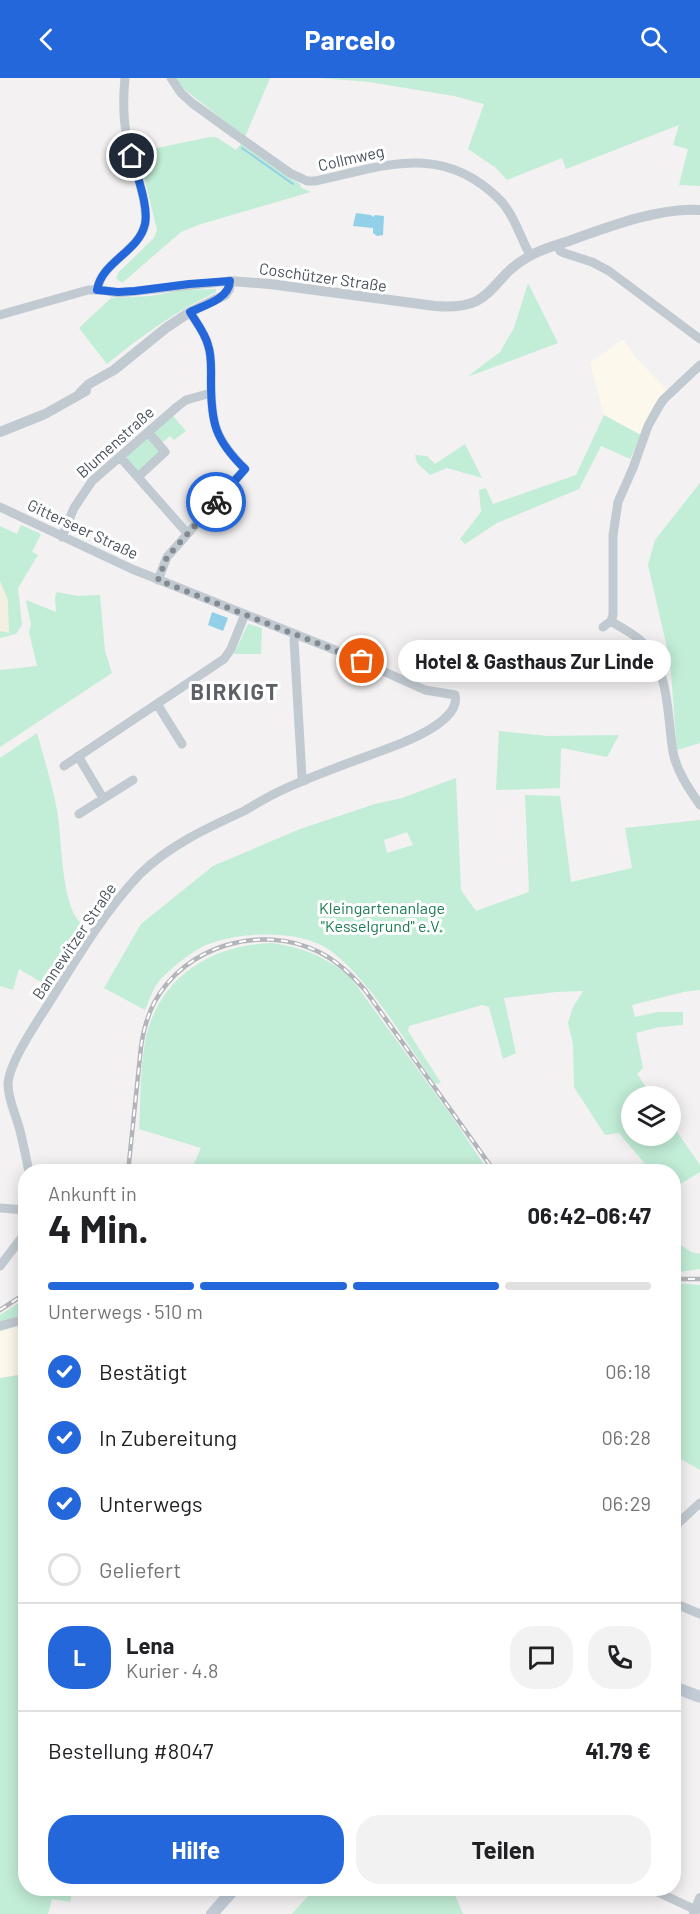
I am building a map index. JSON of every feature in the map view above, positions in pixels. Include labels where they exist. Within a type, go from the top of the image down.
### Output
[{"type":"main road","points":[[681,1690],[700,1697]]},
{"type":"main road","points":[[212,1914],[228,1896]]},
{"type":"street","points":[[97,290],[102,275],[140,237],[145,224],[143,200],[124,120],[125,78]]},
{"type":"street","name":"Collmweg","points":[[171,78],[181,93],[192,103],[290,173],[307,181],[315,182],[388,164],[416,162],[447,167],[469,177],[499,199],[517,226],[526,258]]},
{"type":"street","points":[[526,258],[595,231],[649,216],[680,210],[700,210]]},
{"type":"street","points":[[557,245],[560,251],[592,262],[609,271],[700,339]]},
{"type":"street","name":"Coschützer Straße","points":[[0,315],[77,292],[135,291],[230,281],[270,284],[452,308],[483,298],[526,258]]},
{"type":"street","points":[[0,432],[45,414],[80,393],[95,387],[166,328],[190,312],[225,295],[230,281]]},
{"type":"street","points":[[158,580],[167,557],[245,469],[220,441],[214,423],[211,356],[208,343],[190,312]]},
{"type":"street","points":[[700,365],[670,393],[658,408],[648,426],[618,502],[613,535],[613,615],[607,624],[640,640],[650,651],[662,679],[668,703],[673,753],[684,782],[700,806]]},
{"type":"street","name":"Blumenstraße","points":[[62,537],[82,493],[92,481],[186,400],[211,393]]},
{"type":"street","points":[[138,477],[165,452],[148,432]]},
{"type":"street","points":[[120,457],[187,533]]},
{"type":"street","name":"Gitterseer Straße","points":[[0,507],[83,548],[158,580],[296,634],[425,690],[455,695]]},
{"type":"street","points":[[64,766],[224,659],[231,649],[245,614]]},
{"type":"street","points":[[296,634],[294,640],[304,781]]},
{"type":"street","name":"Bannewitzer Straße","points":[[27,1164],[9,1098],[8,1081],[20,1051],[112,906],[141,874],[184,839],[304,781],[426,732],[454,708],[455,695]]},
{"type":"street","points":[[157,704],[182,744]]},
{"type":"street","points":[[78,756],[104,798]]},
{"type":"street","points":[[79,814],[133,780]]},
{"type":"street","points":[[0,1208],[18,1209]]},
{"type":"street","points":[[0,1266],[18,1242]]},
{"type":"street","points":[[0,1326],[18,1321]]},
{"type":"street","points":[[681,1521],[700,1503]]},
{"type":"street","points":[[681,1605],[700,1614]]},
{"type":"street","points":[[666,1896],[695,1912],[700,1898]]},
{"type":"shaded area","points":[[623,339],[637,359],[670,393],[641,435],[604,415],[590,363]]},
{"type":"shaded area","points":[[18,1326],[18,1375],[0,1378],[0,1331]]},
{"type":"green space","points":[[176,78],[270,78],[245,137],[184,89]]},
{"type":"green space","points":[[320,78],[700,78],[700,186],[679,185],[688,149],[673,145],[679,125],[566,169],[562,158],[507,180],[496,168],[468,149],[484,104],[454,96],[369,82]]},
{"type":"green space","points":[[216,137],[236,150],[241,144],[301,185],[300,187],[311,192],[181,232],[122,283],[116,278],[119,272],[154,238],[157,230],[138,152]]},
{"type":"green space","points":[[528,283],[558,343],[467,377],[500,352],[514,328]]},
{"type":"green space","points":[[216,289],[216,292],[159,325],[107,364],[79,328],[111,298],[151,296],[183,290]]},
{"type":"green space","points":[[604,415],[641,435],[630,459],[601,446],[579,489],[497,523],[465,544],[460,539],[481,512],[479,490],[486,488],[493,504],[576,475]]},
{"type":"green space","points":[[173,416],[186,431],[174,440],[170,436],[162,443],[153,431]]},
{"type":"green space","points":[[145,438],[149,438],[160,450],[160,454],[141,471],[136,470],[126,459],[127,455]]},
{"type":"green space","points":[[465,444],[482,478],[447,468],[430,475],[417,463],[415,455],[427,456],[435,464]]},
{"type":"green space","points":[[700,483],[700,743],[677,750],[670,661],[648,565],[655,540]]},
{"type":"green space","points":[[21,525],[41,534],[32,552],[38,555],[18,588],[22,625],[16,634],[0,638],[0,526],[17,534]]},
{"type":"green space","points":[[57,592],[78,596],[100,595],[105,651],[112,673],[0,747],[0,670],[37,666],[29,632],[31,624],[26,600],[56,612]]},
{"type":"green space","points":[[248,624],[262,628],[261,654],[234,654]]},
{"type":"green space","points":[[499,731],[548,736],[619,735],[607,757],[561,748],[560,788],[496,790]]},
{"type":"green space","points":[[37,733],[57,810],[66,887],[74,914],[81,923],[74,938],[80,942],[51,988],[19,969],[13,990],[0,986],[0,758]]},
{"type":"green space","name":"Kleingartenanlage \"Kesselgrund\" e.V.","points":[[456,778],[461,890],[476,911],[529,892],[525,795],[560,796],[571,882],[632,868],[625,828],[700,820],[700,990],[632,1005],[635,1017],[657,1012],[683,1012],[683,1025],[659,1027],[636,1033],[643,1068],[637,1074],[645,1086],[621,1086],[621,1135],[619,1133],[605,1135],[574,1087],[573,1044],[568,1023],[573,1007],[583,991],[504,998],[516,1053],[503,1059],[489,1007],[482,1005],[409,1026],[408,1031],[441,1083],[435,1084],[387,1013],[360,978],[331,951],[304,939],[256,935],[224,939],[204,946],[183,959],[159,981],[145,1010],[104,988],[141,924],[213,866],[300,829],[375,804],[402,798]],"holes":[[[407,832],[413,845],[387,853],[384,840]]]},
{"type":"green space","points":[[271,943],[293,947],[333,964],[351,978],[453,1118],[483,1164],[194,1164],[201,1148],[139,1129],[145,1042],[151,1020],[161,1000],[189,970],[227,950]]},
{"type":"green space","points":[[681,1137],[700,1165],[700,1172],[681,1184],[681,1164],[645,1164],[630,1146],[681,1146]]},
{"type":"green space","points":[[681,1245],[691,1252],[700,1254],[700,1269],[681,1272]]},
{"type":"green space","points":[[681,1284],[700,1285],[700,1470],[681,1459]]},
{"type":"green space","points":[[18,1303],[18,1326],[0,1331],[0,1315]]},
{"type":"green space","points":[[18,1375],[18,1896],[71,1896],[70,1902],[52,1899],[48,1914],[0,1914],[0,1378]]},
{"type":"green space","points":[[308,1896],[456,1896],[463,1914],[292,1914]]},
{"type":"sand","points":[[0,581],[8,600],[9,633],[0,631]]},
{"type":"water","points":[[356,213],[373,217],[375,215],[384,216],[383,235],[377,236],[373,233],[373,228],[353,226]]},
{"type":"water","points":[[212,612],[228,618],[223,631],[208,625]]},
{"type":"waterway","points":[[242,148],[293,184]]},
{"type":"railway","points":[[129,1164],[142,1041],[147,1019],[154,1003],[167,983],[184,967],[204,954],[226,945],[249,940],[273,940],[296,944],[319,952],[338,964],[365,990],[489,1164]]},
{"type":"railway","points":[[681,1279],[700,1279]]},
{"type":"railway","points":[[0,1310],[18,1298]]},
{"type":"way so far","points":[[216,502],[167,557],[158,580],[362,661]]},
{"type":"place","name":"Hotel & Gasthaus Zur Linde","points":[[362,661]]},
{"type":"district","name":"BIRKIGT","points":[[235,692]]},
{"type":"route","points":[[132,156],[143,200],[145,224],[140,237],[102,275],[97,290],[135,291],[230,281],[225,295],[190,312],[208,343],[211,356],[214,423],[220,441],[245,469],[216,502]]}]
